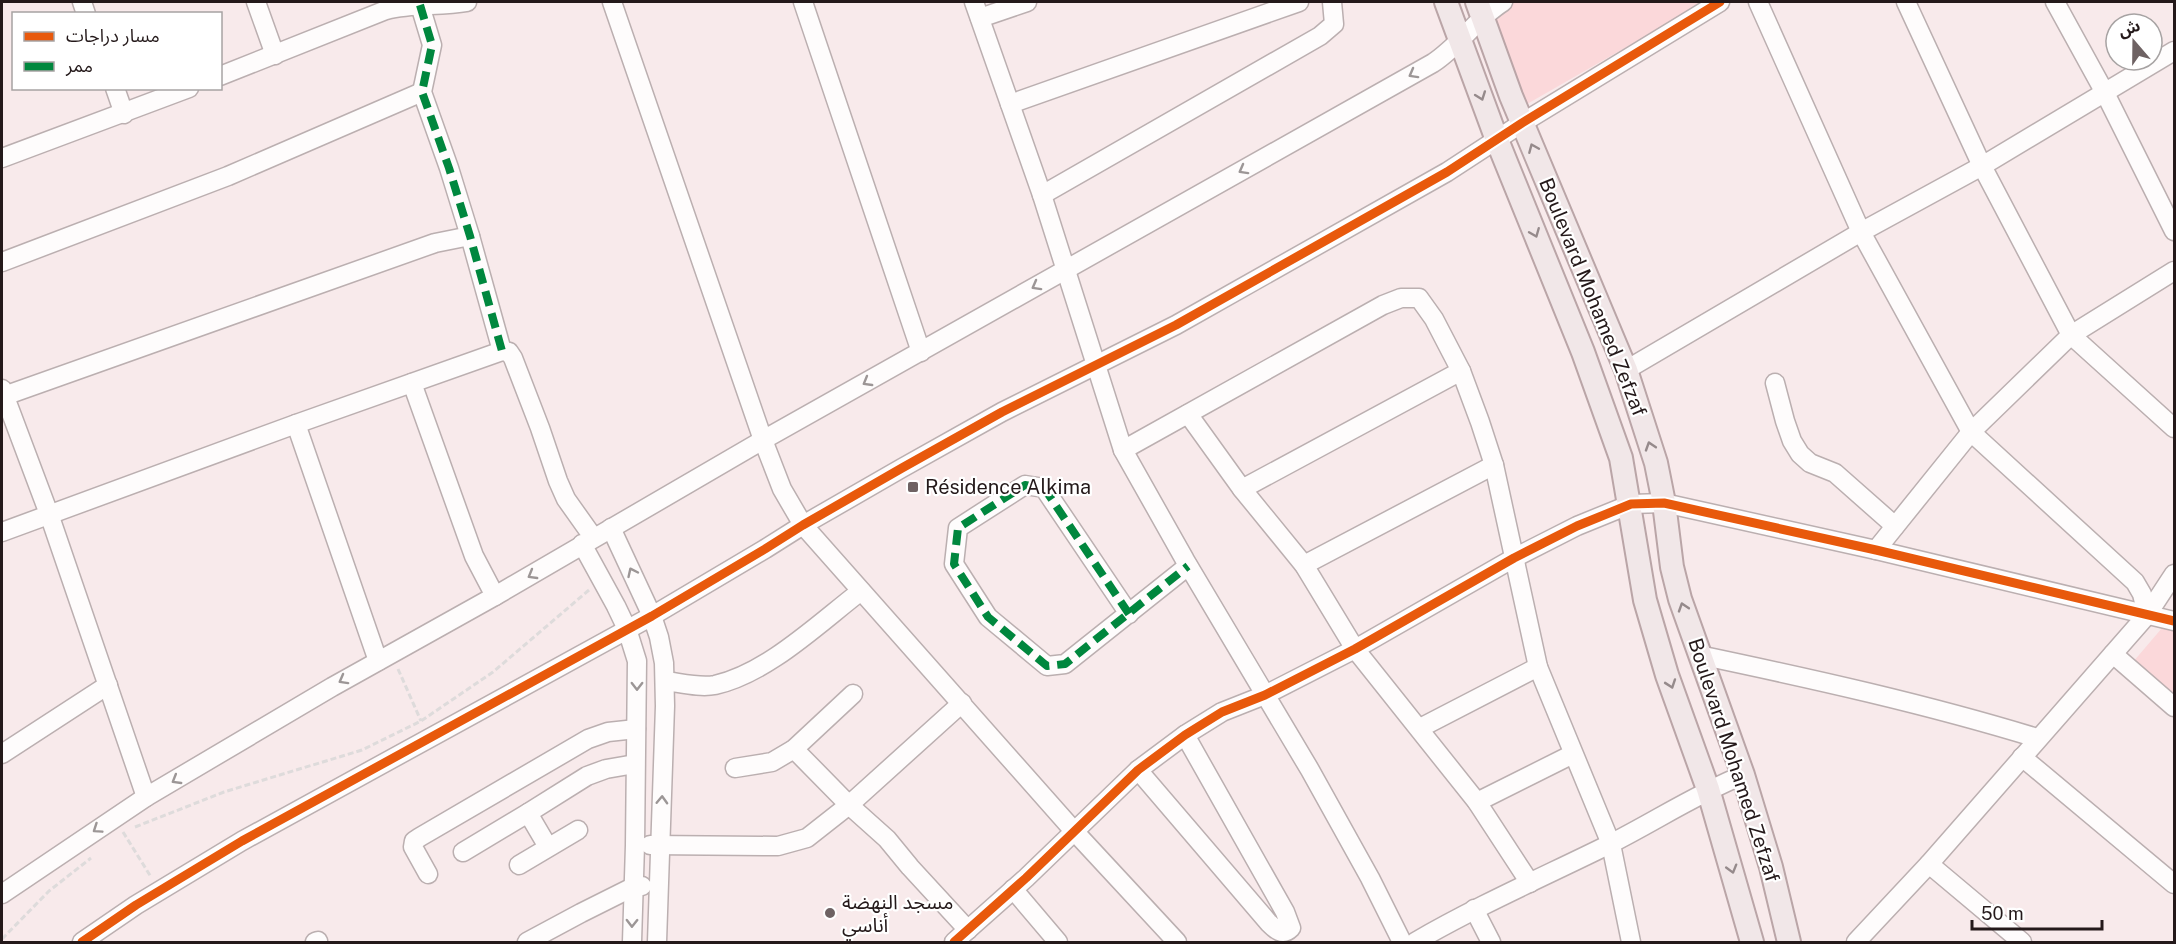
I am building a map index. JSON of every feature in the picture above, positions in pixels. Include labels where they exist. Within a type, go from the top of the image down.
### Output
[{"type":"main road","name":"Boulevard Mohamed Zefzaf","points":[[1446,2],[1497,140],[1599,394],[1622,458],[1645,600],[1668,675],[1708,789],[1752,942]]},
{"type":"main road","name":"Boulevard Mohamed Zefzaf","points":[[1480,10],[1522,123],[1626,370],[1656,463],[1664,503],[1672,567],[1680,599],[1743,775],[1771,867],[1789,942]]},
{"type":"street","points":[[256,2],[275,55]]},
{"type":"street","points":[[222,75],[386,10],[419,3],[443,5],[467,2]]},
{"type":"street","points":[[612,2],[763,440],[782,489],[803,525],[1074,831],[1177,942]]},
{"type":"street","points":[[803,2],[921,352]]},
{"type":"street","points":[[1027,2],[977,10],[1042,195],[1124,450],[1188,566],[1370,878],[1402,942]]},
{"type":"street","points":[[1010,104],[1299,2]]},
{"type":"street","points":[[1042,195],[1320,36],[1334,24],[1332,2]]},
{"type":"street","points":[[2,894],[146,797],[385,657],[495,596],[763,440],[1433,63],[1460,41],[1480,10],[1503,2]]},
{"type":"street","points":[[82,942],[160,890],[242,841],[652,616],[803,525],[1002,412],[1176,325],[1447,172],[1522,123],[1720,2]]},
{"type":"street","points":[[1758,2],[1861,232],[1971,432],[2135,582],[2142,594],[2147,615]]},
{"type":"street","points":[[1906,2],[1982,166],[2072,335],[2175,428]]},
{"type":"street","points":[[2055,2],[2105,93],[2175,231]]},
{"type":"street","points":[[419,3],[432,45],[422,92],[471,236],[502,351]]},
{"type":"street","points":[[1626,370],[1861,232],[1982,166],[2174,52]]},
{"type":"street","points":[[116,90],[124,114]]},
{"type":"street","points":[[2,158],[184,90]]},
{"type":"street","points":[[2,262],[228,176],[422,92]]},
{"type":"street","points":[[146,797],[49,514],[3,392],[435,243],[471,236]]},
{"type":"street","points":[[1876,550],[1971,432],[2072,335],[2175,271]]},
{"type":"street","points":[[1124,450],[1383,305],[1408,296],[1419,298],[1434,318],[1461,371],[1494,465],[1538,667],[1611,844],[1631,942]]},
{"type":"street","points":[[2,532],[296,424],[502,351],[509,352],[566,499],[587,541],[601,579],[627,629],[637,662],[632,942]]},
{"type":"street","points":[[1242,489],[1461,371]]},
{"type":"street","points":[[412,383],[474,556],[495,596]]},
{"type":"street","points":[[1775,383],[1785,421],[1800,454],[1810,463],[1835,473],[1895,526]]},
{"type":"street","points":[[1188,414],[1242,489],[1304,565],[1355,650],[1420,728],[1477,802],[1530,883]]},
{"type":"street","points":[[296,424],[367,634],[385,657]]},
{"type":"street","points":[[1304,565],[1494,465]]},
{"type":"street","points":[[1128,614],[1044,488],[1025,484],[958,528],[954,564],[988,617],[1047,666],[1065,664],[1128,614],[1188,566]]},
{"type":"street","points":[[954,942],[1138,770],[1185,735],[1222,712],[1265,695],[1355,650],[1514,558],[1577,526],[1630,504],[1664,503],[1876,550],[2175,621]]},
{"type":"street","points":[[611,528],[652,616],[662,648],[665,681],[657,942]]},
{"type":"street","points":[[1857,942],[1929,864],[2147,615],[2175,574]]},
{"type":"street","points":[[665,681],[713,685],[757,668],[789,647],[861,591]]},
{"type":"street","points":[[2113,654],[2175,707]]},
{"type":"street","points":[[1699,655],[1827,682],[1988,723],[2037,738]]},
{"type":"street","points":[[1420,728],[1538,667]]},
{"type":"street","points":[[2,754],[108,685]]},
{"type":"street","points":[[735,768],[772,762],[794,749],[854,694]]},
{"type":"street","points":[[635,845],[778,846],[807,838],[849,805],[962,703]]},
{"type":"street","points":[[428,874],[413,847],[414,841],[588,739],[608,732],[636,729]]},
{"type":"street","points":[[1138,770],[1268,922],[1278,931],[1287,932],[1291,928],[1285,912],[1185,735]]},
{"type":"street","points":[[794,749],[849,805],[887,839],[968,930]]},
{"type":"street","points":[[1477,802],[1573,754]]},
{"type":"street","points":[[2022,757],[2175,884]]},
{"type":"street","points":[[463,852],[587,776],[606,769],[635,764]]},
{"type":"street","points":[[1415,942],[1445,935],[1474,909],[1611,844],[1708,789],[1743,775]]},
{"type":"street","points":[[528,813],[548,847]]},
{"type":"street","points":[[519,865],[578,830]]},
{"type":"street","points":[[1929,864],[2022,942]]},
{"type":"street","points":[[527,942],[633,887],[658,884]]},
{"type":"street","points":[[1013,889],[1058,942]]},
{"type":"street","points":[[1474,909],[1491,942]]},
{"type":"path","points":[[133,828],[224,792],[362,750],[421,721],[493,672],[601,579]]},
{"type":"path","points":[[385,657],[428,738]]},
{"type":"path","points":[[113,818],[160,890]]},
{"type":"path","points":[[2,939],[49,891],[95,854]]},
{"type":"shaded area","points":[[1498,2],[1705,2],[1520,108],[1484,10]]},
{"type":"shaded area","points":[[2174,614],[2174,699],[2107,640],[2133,662]]},
{"type":"marked path","points":[[420,5],[432,45],[422,92],[449,168],[502,351]]},
{"type":"marked path","points":[[1129,614],[1044,488],[1025,485],[958,528],[954,564],[988,617],[1047,666],[1065,664],[1188,566]]},
{"type":"cycle path","points":[[82,942],[136,905],[242,841],[652,616],[902,468],[1002,412],[1176,325],[1447,172],[1522,123],[1720,2]]},
{"type":"cycle path","points":[[954,942],[1026,878],[1138,770],[1185,735],[1222,712],[1265,695],[1355,649],[1514,558],[1577,526],[1631,504],[1664,503],[1876,550],[2174,621]]},
{"type":"place","name":"Résidence Alkima","points":[[913,487]]},
{"type":"place","name":"مسجد النهضة أناسي","points":[[830,913]]}]
